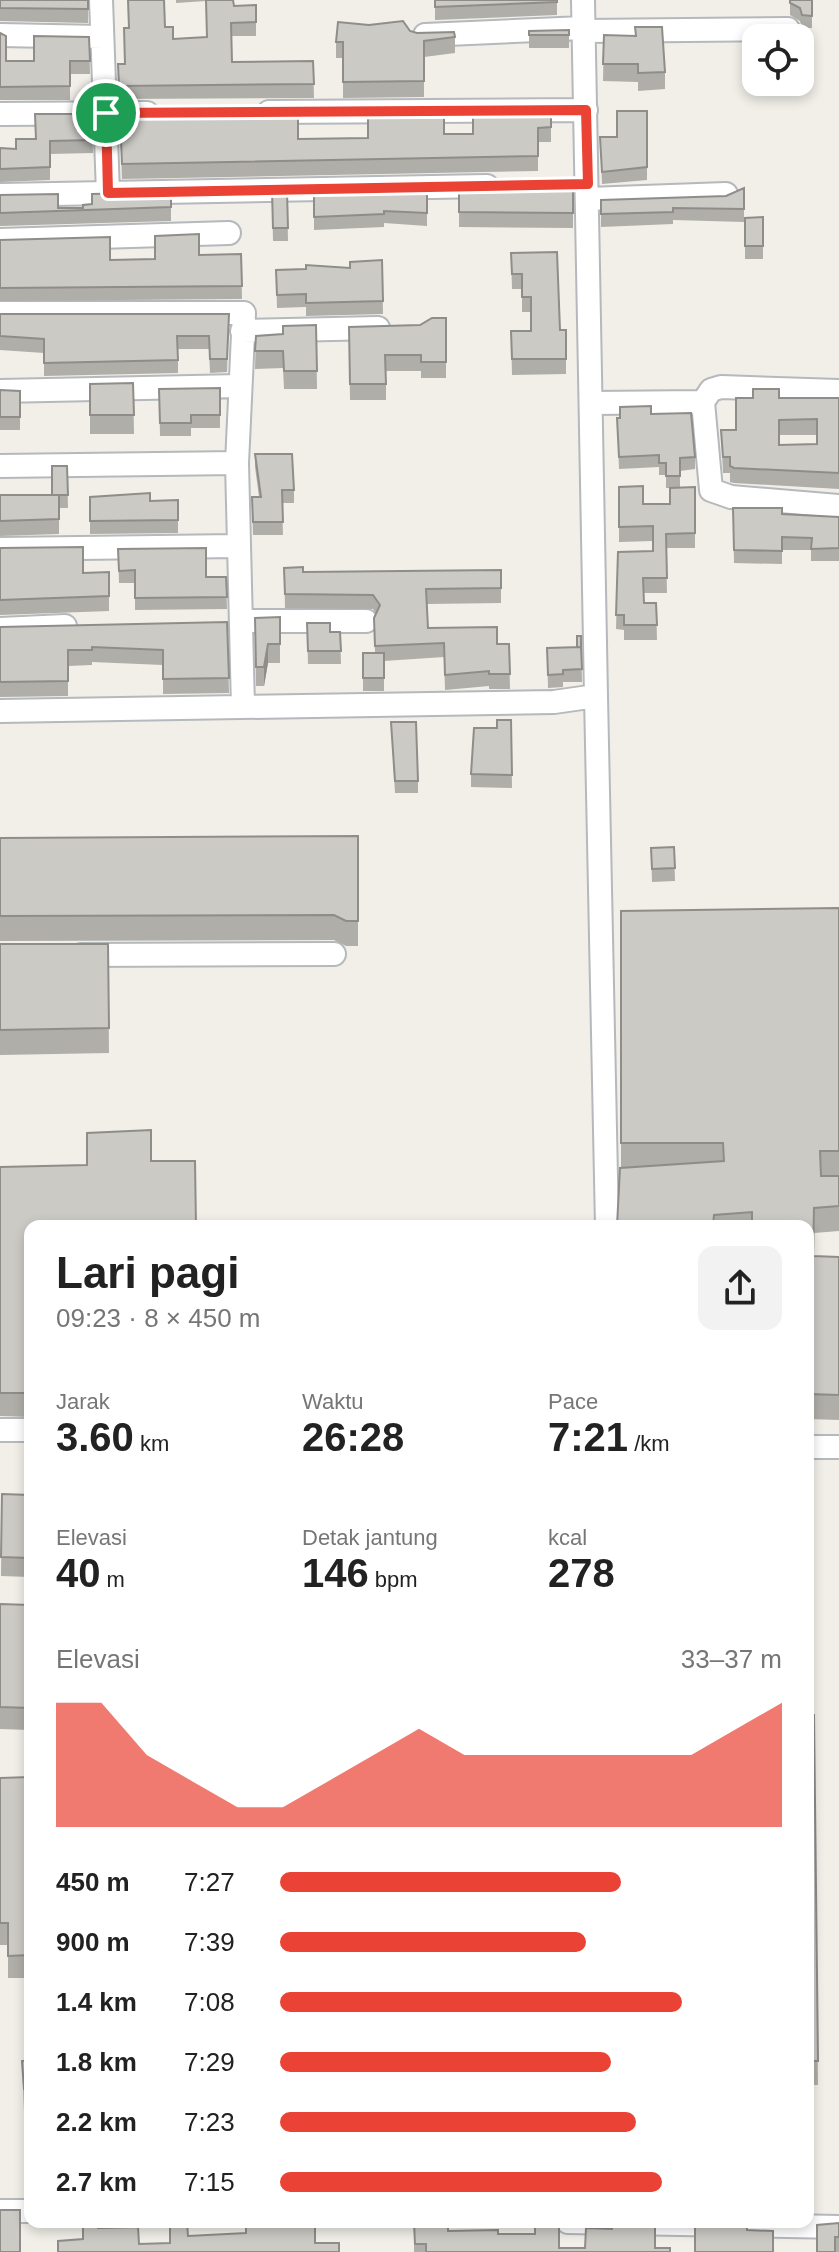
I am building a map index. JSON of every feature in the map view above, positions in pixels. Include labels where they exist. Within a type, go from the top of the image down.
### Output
[{"type":"street","points":[[101,0],[108,193]]},
{"type":"street","points":[[583,0],[607,1220]]},
{"type":"street","points":[[417,35],[742,29]]},
{"type":"street","points":[[0,35],[102,37]]},
{"type":"street","points":[[245,112],[586,110]]},
{"type":"street","points":[[0,114],[167,112]]},
{"type":"street","points":[[557,185],[588,192],[726,194]]},
{"type":"street","points":[[0,195],[511,186]]},
{"type":"street","points":[[0,240],[229,233]]},
{"type":"street","points":[[0,313],[244,313],[232,622],[243,707]]},
{"type":"street","points":[[242,331],[405,327]]},
{"type":"street","points":[[0,391],[240,386]]},
{"type":"street","points":[[839,391],[721,387],[711,390],[703,402],[711,490],[731,497],[839,506]]},
{"type":"street","points":[[592,403],[703,402]]},
{"type":"street","points":[[0,466],[237,463]]},
{"type":"street","points":[[0,549],[237,546]]},
{"type":"street","points":[[232,622],[366,621]]},
{"type":"street","points":[[0,629],[82,627]]},
{"type":"street","points":[[0,711],[554,702],[596,696]]},
{"type":"street","points":[[64,955],[334,954]]},
{"type":"street","points":[[0,1430],[24,1430]]},
{"type":"street","points":[[814,1447],[839,1447]]},
{"type":"street","points":[[0,2211],[24,2211]]},
{"type":"street","points":[[814,2226],[839,2227]]},
{"type":"building","points":[[0,0],[88,0],[88,9],[0,8]]},
{"type":"building","points":[[128,0],[164,0],[165,27],[173,27],[173,39],[207,37],[206,0],[233,0],[234,6],[256,5],[256,22],[231,23],[232,62],[313,61],[314,84],[119,86],[118,64],[125,64],[124,28],[129,28]]},
{"type":"building","points":[[435,0],[557,0],[557,2],[435,7]]},
{"type":"building","points":[[790,0],[812,0],[812,16],[802,15],[800,8]]},
{"type":"building","points":[[403,21],[410,31],[417,33],[454,32],[455,37],[424,41],[424,81],[343,82],[343,42],[336,42],[338,22],[369,25]]},
{"type":"building","points":[[635,27],[662,27],[665,72],[638,73],[638,64],[603,64],[604,35],[636,36]]},
{"type":"building","points":[[569,30],[569,35],[529,35],[529,31]]},
{"type":"building","points":[[0,33],[6,36],[6,61],[34,61],[34,36],[89,37],[90,61],[70,61],[70,86],[0,87]]},
{"type":"building","points":[[444,110],[444,134],[473,134],[473,110],[551,110],[551,127],[538,128],[538,156],[122,164],[120,113],[298,111],[298,139],[368,138],[368,111]]},
{"type":"building","points":[[617,111],[647,111],[647,167],[602,172],[600,137],[617,137]]},
{"type":"building","points":[[35,114],[92,114],[93,140],[50,141],[50,167],[0,169],[0,148],[16,149],[16,139],[36,139]]},
{"type":"building","points":[[573,183],[573,213],[459,212],[459,186]]},
{"type":"building","points":[[427,188],[427,213],[384,211],[384,214],[314,217],[314,190]]},
{"type":"building","points":[[744,188],[744,209],[673,208],[673,212],[601,214],[601,200],[726,196]]},
{"type":"building","points":[[272,191],[287,191],[288,228],[273,228]]},
{"type":"building","points":[[171,192],[171,207],[0,213],[0,195],[58,194],[58,208],[83,208],[83,205],[92,204],[92,194]]},
{"type":"building","points":[[763,217],[763,246],[745,246],[745,218]]},
{"type":"building","points":[[199,234],[199,255],[241,254],[242,286],[0,288],[0,240],[110,237],[110,260],[155,259],[155,236]]},
{"type":"building","points":[[557,252],[560,330],[566,330],[566,359],[512,359],[511,331],[531,331],[531,297],[522,297],[522,274],[512,274],[511,253]]},
{"type":"building","points":[[382,260],[383,301],[306,303],[306,294],[277,295],[276,270],[306,269],[306,265],[350,268],[350,262]]},
{"type":"building","points":[[0,314],[229,314],[227,359],[210,359],[209,336],[177,336],[178,360],[44,363],[44,339],[0,336]]},
{"type":"building","points":[[432,318],[446,318],[446,362],[421,362],[421,355],[385,355],[386,384],[350,384],[349,327],[420,325]]},
{"type":"building","points":[[316,325],[317,371],[284,371],[283,351],[255,351],[256,336],[283,334],[283,326]]},
{"type":"building","points":[[133,383],[134,415],[90,415],[90,384]]},
{"type":"building","points":[[220,388],[220,415],[191,415],[191,423],[160,423],[159,389]]},
{"type":"building","points":[[753,389],[779,389],[779,398],[839,398],[839,473],[730,466],[730,457],[723,457],[721,430],[736,430],[736,398],[753,398]],"holes":[[[817,419],[817,444],[779,445],[779,420]]]},
{"type":"building","points":[[0,390],[20,391],[20,417],[0,417]]},
{"type":"building","points":[[651,406],[651,414],[691,413],[695,457],[680,458],[680,476],[666,476],[666,463],[659,463],[659,455],[619,457],[617,418],[620,418],[620,407]]},
{"type":"building","points":[[255,454],[292,454],[294,490],[282,490],[283,522],[253,522],[252,497],[261,497]]},
{"type":"building","points":[[52,466],[67,466],[68,495],[52,495]]},
{"type":"building","points":[[643,486],[643,504],[670,504],[670,488],[695,487],[695,533],[666,534],[667,578],[643,578],[644,603],[656,603],[657,625],[624,625],[624,615],[616,615],[618,552],[653,551],[653,526],[619,527],[619,487]]},
{"type":"building","points":[[150,493],[150,501],[178,500],[178,520],[90,521],[90,497]]},
{"type":"building","points":[[0,495],[59,495],[59,519],[0,521]]},
{"type":"building","points":[[733,508],[782,508],[782,514],[839,517],[839,548],[811,549],[812,538],[782,537],[782,551],[734,550]]},
{"type":"building","points":[[83,547],[83,573],[109,572],[109,596],[0,600],[0,548]]},
{"type":"building","points":[[206,548],[206,577],[226,577],[227,597],[135,598],[135,570],[119,571],[118,549]]},
{"type":"building","points":[[303,567],[303,572],[501,570],[501,588],[426,589],[428,628],[497,627],[497,644],[509,644],[510,674],[489,674],[489,671],[445,675],[444,643],[375,646],[374,618],[380,605],[373,595],[285,594],[284,568]]},
{"type":"building","points":[[280,617],[280,644],[268,644],[264,667],[256,667],[255,618]]},
{"type":"building","points":[[227,622],[229,678],[163,679],[163,650],[92,647],[92,650],[68,650],[68,681],[0,682],[0,627]]},
{"type":"building","points":[[307,623],[330,623],[330,632],[340,632],[341,651],[308,651]]},
{"type":"building","points":[[577,636],[581,636],[581,647],[577,647]]},
{"type":"building","points":[[581,647],[582,669],[548,675],[547,648]]},
{"type":"building","points":[[363,653],[384,653],[384,678],[363,678]]},
{"type":"building","points":[[497,720],[511,720],[512,775],[471,774],[474,728],[497,728]]},
{"type":"building","points":[[391,722],[416,722],[418,781],[395,781]]},
{"type":"building","points":[[358,836],[358,921],[346,921],[334,915],[0,916],[0,838]]},
{"type":"building","points":[[674,847],[675,868],[652,869],[651,848]]},
{"type":"building","points":[[839,908],[839,1151],[820,1151],[821,1176],[839,1176],[839,1206],[814,1208],[814,1220],[752,1220],[752,1212],[714,1215],[714,1220],[617,1220],[620,1168],[724,1161],[723,1143],[621,1143],[621,911]]},
{"type":"building","points":[[0,944],[108,944],[109,1028],[0,1030]]},
{"type":"building","points":[[151,1130],[151,1161],[195,1161],[196,1220],[24,1220],[24,1393],[0,1393],[0,1167],[87,1165],[87,1133]]},
{"type":"building","points":[[814,1256],[839,1257],[839,1395],[814,1394]]},
{"type":"building","points":[[2,1494],[24,1495],[24,1558],[1,1557]]},
{"type":"building","points":[[0,1604],[24,1605],[24,1708],[0,1707]]},
{"type":"building","points":[[814,1715],[818,2061],[814,2061]]},
{"type":"building","points":[[24,1777],[24,1955],[8,1956],[8,1923],[0,1923],[0,1778]]},
{"type":"building","points":[[0,2210],[20,2210],[20,2252],[0,2252]]},
{"type":"building","points":[[839,2223],[835,2252],[817,2252],[817,2225]]},
{"type":"building","points":[[83,2228],[138,2228],[139,2244],[170,2243],[170,2228],[187,2228],[188,2236],[246,2233],[246,2228],[315,2228],[315,2243],[339,2243],[339,2252],[58,2252],[58,2241],[83,2239]]},
{"type":"building","points":[[414,2228],[535,2234],[535,2228],[559,2228],[559,2248],[585,2248],[586,2228],[655,2228],[655,2248],[670,2248],[670,2252],[426,2252],[426,2244],[415,2244]]},
{"type":"building","points":[[695,2228],[773,2231],[773,2252],[695,2252]]},
{"type":"route","points":[[586,110],[588,184],[108,193],[106,113],[586,110]]}]
